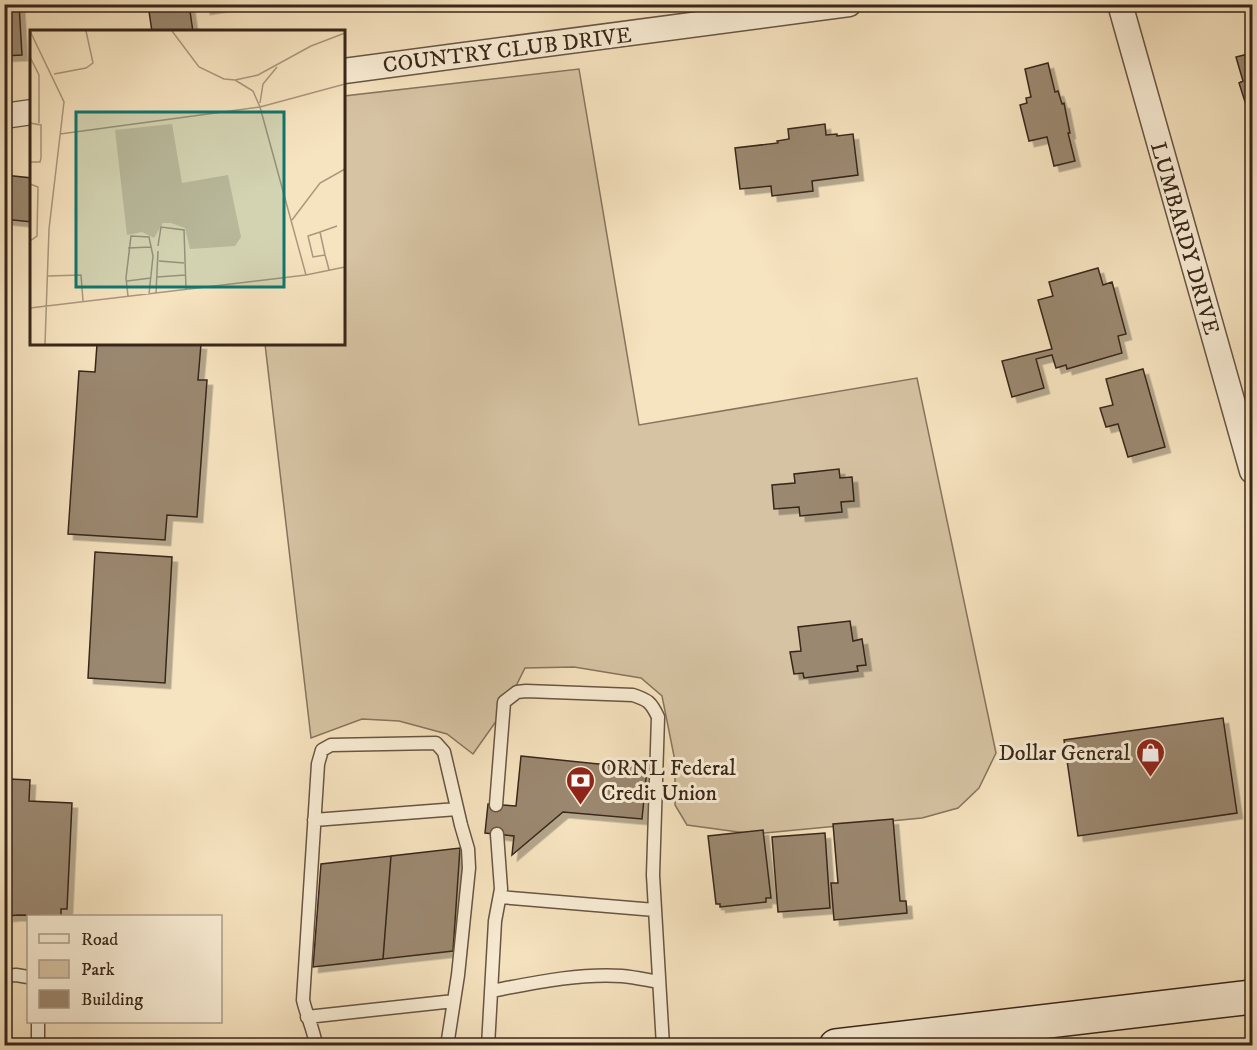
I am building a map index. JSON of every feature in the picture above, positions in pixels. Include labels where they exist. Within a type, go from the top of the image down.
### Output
[{"type":"main road","points":[[836,1046],[1252,997]]},
{"type":"street","name":"COUNTRY CLUB DRIVE","points":[[345,71],[849,4]]},
{"type":"street","name":"LUMBARDY DRIVE","points":[[1120,4],[1252,471]]},
{"type":"street","points":[[4,116],[30,112]]},
{"type":"lane","points":[[496,805],[504,702],[517,692],[633,695],[646,699],[653,706],[658,717],[653,875],[663,1046]]},
{"type":"lane","points":[[316,1046],[303,1000],[318,764],[322,750],[331,745],[436,743],[444,752],[468,849],[454,1001],[447,1046]]},
{"type":"lane","points":[[314,820],[457,809]]},
{"type":"lane","points":[[488,1046],[495,921],[501,890],[497,834]]},
{"type":"lane","points":[[500,897],[655,910]]},
{"type":"lane","points":[[4,976],[27,977]]},
{"type":"lane","points":[[491,992],[585,977],[621,976],[659,982]]},
{"type":"lane","points":[[307,1017],[454,1001]]},
{"type":"lane","points":[[38,1023],[38,1046]]},
{"type":"green space","points":[[579,69],[639,425],[917,378],[996,753],[979,788],[958,808],[922,818],[753,834],[687,825],[675,805],[675,761],[662,696],[641,678],[574,667],[525,668],[504,710],[473,754],[447,734],[399,721],[362,719],[311,738],[265,345],[345,345],[345,96]]},
{"type":"building","points":[[4,4],[19,4],[22,55],[4,56]]},
{"type":"building","points":[[148,4],[189,4],[193,30],[152,30]]},
{"type":"building","points":[[204,4],[237,4],[205,9]]},
{"type":"building","points":[[1252,53],[1252,107],[1247,108],[1239,83],[1243,81],[1236,57]]},
{"type":"building","points":[[1048,63],[1055,92],[1058,91],[1062,104],[1064,103],[1075,161],[1054,166],[1047,137],[1029,141],[1020,105],[1027,103],[1026,98],[1031,97],[1025,69]]},
{"type":"building","points":[[825,124],[826,135],[853,134],[858,175],[812,181],[813,191],[772,196],[771,186],[740,189],[735,148],[778,143],[777,141],[789,139],[788,129]]},
{"type":"building","points":[[4,175],[30,178],[30,222],[4,219]]},
{"type":"building","points":[[1098,268],[1103,285],[1112,282],[1126,334],[1118,336],[1122,353],[1067,369],[1066,365],[1056,368],[1052,355],[1036,359],[1044,388],[1012,397],[1002,361],[1052,349],[1038,300],[1053,296],[1049,282]]},
{"type":"building","points":[[97,345],[201,345],[198,380],[207,380],[197,517],[167,515],[165,540],[68,534],[79,371],[95,372]]},
{"type":"building","points":[[1143,369],[1165,447],[1128,457],[1118,424],[1106,427],[1100,408],[1113,405],[1106,379]]},
{"type":"building","points":[[839,469],[840,478],[852,477],[854,501],[841,502],[842,512],[800,516],[799,507],[774,509],[772,485],[795,483],[794,474]]},
{"type":"building","points":[[95,552],[172,557],[165,683],[88,678]]},
{"type":"building","points":[[850,621],[853,641],[862,639],[866,665],[857,666],[858,671],[804,678],[803,673],[794,674],[790,652],[801,651],[798,627]]},
{"type":"building","name":"Dollar General","points":[[1223,718],[1237,813],[1078,836],[1064,740]]},
{"type":"building","name":"ORNL Federal Credit Union","points":[[521,756],[647,769],[642,819],[563,812],[512,855],[514,836],[485,833],[488,804],[516,806]]},
{"type":"building","points":[[9,779],[30,780],[29,801],[72,803],[67,909],[61,909],[61,915],[8,916],[8,902],[4,902],[4,799],[8,799]]},
{"type":"building","points":[[893,819],[900,901],[906,901],[907,913],[834,920],[831,883],[838,883],[833,824]]},
{"type":"building","points":[[763,830],[771,898],[766,898],[766,902],[720,907],[720,904],[716,904],[708,836]]},
{"type":"building","points":[[825,833],[830,908],[778,912],[772,837]]},
{"type":"building","points":[[460,848],[453,951],[383,959],[391,856]]},
{"type":"building","points":[[391,856],[383,959],[313,967],[321,864]]},
{"type":"place","name":"Dollar General","points":[[1151,778]]},
{"type":"place","name":"ORNL Federal Credit Union","points":[[580,806]]}]
